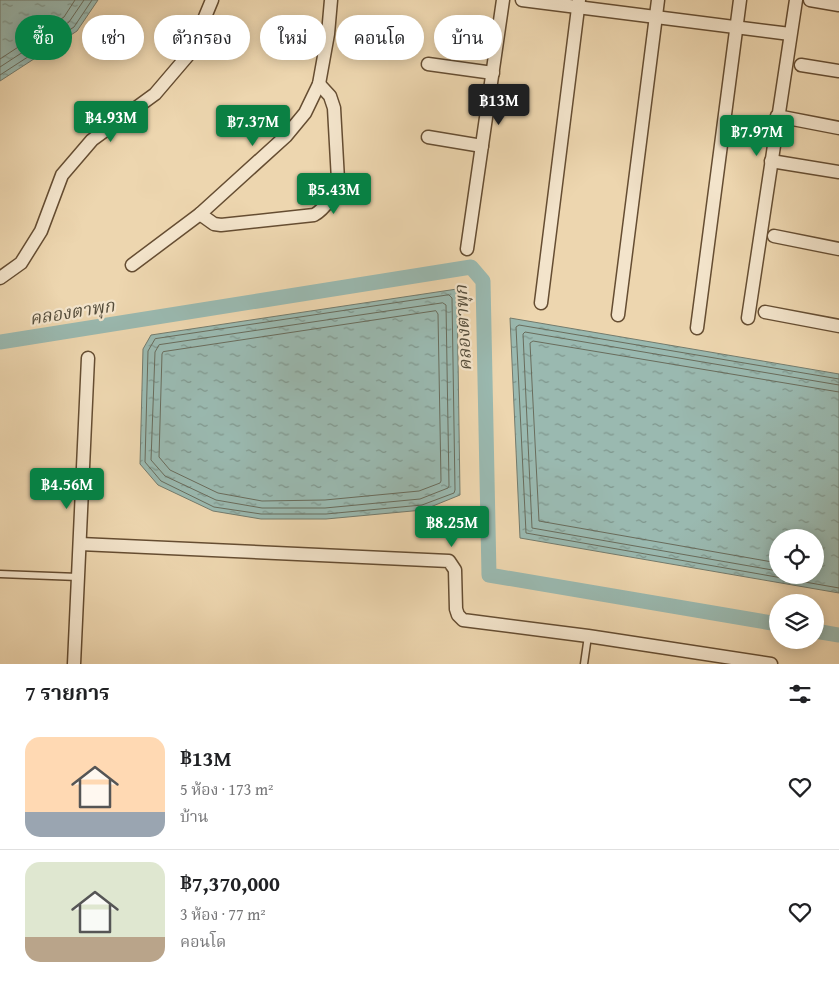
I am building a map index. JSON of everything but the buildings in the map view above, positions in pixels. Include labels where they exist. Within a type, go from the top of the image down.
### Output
[{"type":"street","points":[[0,278],[21,263],[41,232],[62,175],[92,140],[155,94],[190,53],[212,0]]},
{"type":"street","points":[[132,265],[200,214],[286,136],[305,113],[319,84],[328,34],[331,0]]},
{"type":"street","points":[[467,249],[503,0]]},
{"type":"street","points":[[522,0],[578,3],[656,17],[790,34]]},
{"type":"street","points":[[618,315],[658,0]]},
{"type":"street","points":[[697,328],[740,0]]},
{"type":"street","points":[[748,318],[770,161],[796,0]]},
{"type":"street","points":[[810,0],[839,5]]},
{"type":"street","points":[[541,303],[578,3]]},
{"type":"street","points":[[428,64],[493,73]]},
{"type":"street","points":[[801,65],[839,71]]},
{"type":"street","points":[[200,214],[214,224],[230,225],[314,215],[320,212],[337,188],[338,180],[334,108],[330,96],[319,84]]},
{"type":"street","points":[[777,116],[839,128]]},
{"type":"street","points":[[428,137],[482,146]]},
{"type":"street","points":[[770,161],[839,172]]},
{"type":"street","points":[[774,236],[839,249]]},
{"type":"street","points":[[766,312],[839,326]]},
{"type":"street","points":[[74,664],[88,358]]},
{"type":"street","points":[[80,544],[449,562],[455,570],[456,609],[458,615],[463,620],[588,636],[771,664]]},
{"type":"lane","points":[[0,574],[78,577]]},
{"type":"lane","points":[[584,664],[588,636]]},
{"type":"water","points":[[0,0],[98,0],[88,15],[82,15],[82,24],[72,34],[72,15],[15,15],[15,60],[32,60],[0,81]]},
{"type":"water","points":[[457,289],[460,495],[423,510],[326,519],[261,519],[213,511],[158,485],[140,464],[143,349],[151,335]]},
{"type":"water","points":[[510,318],[839,374],[839,593],[787,584],[824,584],[824,529],[769,529],[769,581],[520,538]]},
{"type":"waterway","name":"คลองตาพุก","points":[[0,342],[471,267],[483,281],[489,575],[769,622]]},
{"type":"waterway","name":"คลองตาพุก","points":[[824,632],[839,635]]}]
